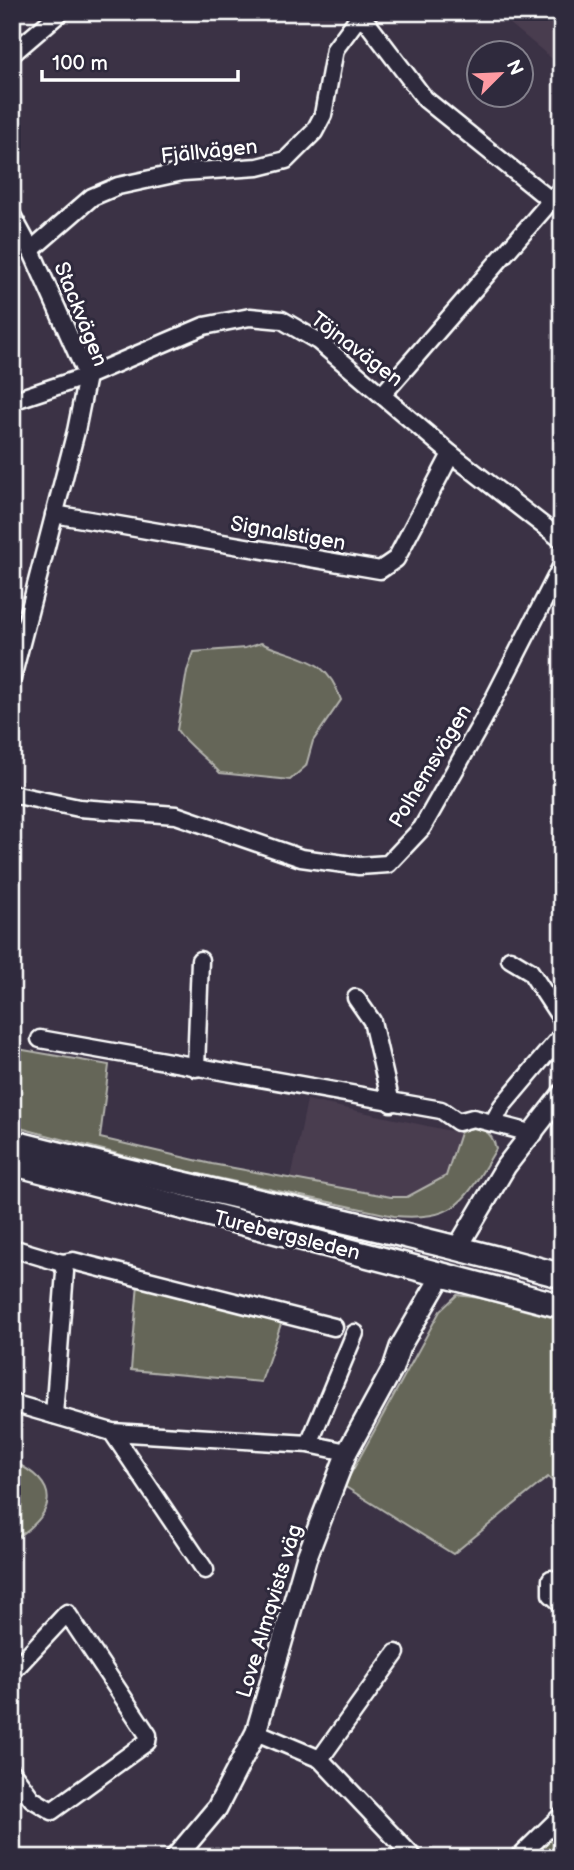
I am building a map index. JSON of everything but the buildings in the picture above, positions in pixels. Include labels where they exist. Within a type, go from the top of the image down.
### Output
[{"type":"main road","name":"Turebergsleden","points":[[12,1142],[243,1199],[465,1248],[562,1276]]},
{"type":"main road","name":"Turebergsleden","points":[[12,1163],[562,1306]]},
{"type":"main road","points":[[448,1276],[465,1248]]},
{"type":"street","points":[[12,54],[61,12]]},
{"type":"street","points":[[368,16],[425,99],[549,199]]},
{"type":"street","name":"Fjällvägen","points":[[32,250],[92,197],[118,186],[183,172],[258,167],[286,160],[314,132],[323,115],[335,49],[368,16]]},
{"type":"street","points":[[383,394],[549,199],[562,188]]},
{"type":"street","name":"Stackvägen","points":[[12,215],[32,250],[88,376],[12,678]]},
{"type":"street","name":"Töjnavägen","points":[[12,401],[88,376],[204,326],[250,317],[282,320],[318,341],[451,454],[562,540]]},
{"type":"street","name":"Signalstigen","points":[[54,514],[380,569],[396,559],[451,454]]},
{"type":"street","name":"Polhemsvägen","points":[[12,794],[79,808],[176,815],[301,858],[359,866],[388,864],[422,828],[482,722],[562,565]]},
{"type":"street","points":[[510,959],[530,971],[562,1020]]},
{"type":"street","points":[[196,1068],[200,961]]},
{"type":"street","points":[[356,998],[372,1021],[391,1103]]},
{"type":"street","points":[[493,1123],[502,1106],[562,1035]]},
{"type":"street","points":[[40,1039],[441,1110],[458,1122],[473,1118],[534,1134]]},
{"type":"street","points":[[465,1248],[506,1166],[534,1134],[562,1094]]},
{"type":"street","points":[[12,1248],[62,1263],[73,1261],[334,1327]]},
{"type":"street","points":[[54,1415],[65,1272],[62,1263]]},
{"type":"street","name":"Love Almqvists väg","points":[[175,1858],[217,1808],[256,1732],[306,1559],[347,1452],[393,1368],[410,1350],[448,1276]]},
{"type":"street","points":[[309,1444],[355,1333]]},
{"type":"street","points":[[12,1403],[112,1432],[309,1444],[347,1452]]},
{"type":"street","points":[[112,1432],[205,1570]]},
{"type":"street","points":[[551,1578],[551,1594],[562,1604]]},
{"type":"street","points":[[12,1672],[67,1613],[148,1735],[146,1742],[52,1811],[32,1799],[12,1772]]},
{"type":"street","points":[[320,1759],[396,1653]]},
{"type":"street","points":[[256,1732],[320,1759],[414,1858]]},
{"type":"street","points":[[518,1858],[562,1815]]},
{"type":"shaded area","points":[[496,12],[562,12],[562,67],[536,45],[536,38],[527,38]]},
{"type":"shaded area","points":[[307,1100],[460,1133],[446,1176],[407,1197],[392,1197],[291,1179]]},
{"type":"green space","points":[[261,643],[310,661],[319,667],[328,674],[341,700],[313,741],[306,766],[290,780],[220,773],[177,730],[187,671],[194,652],[245,648]]},
{"type":"green space","points":[[12,1048],[109,1065],[100,1138],[212,1164],[391,1197],[407,1197],[446,1176],[460,1133],[472,1128],[483,1130],[491,1137],[496,1149],[476,1182],[458,1204],[433,1215],[394,1216],[171,1168],[20,1128],[12,1124]]},
{"type":"green space","points":[[138,1283],[283,1318],[261,1382],[131,1370]]},
{"type":"green space","points":[[457,1295],[480,1298],[562,1320],[562,1490],[548,1477],[453,1554],[344,1486],[440,1311]]},
{"type":"green space","points":[[12,1461],[40,1480],[48,1500],[38,1520],[12,1541]]},
{"type":"green space","points":[[562,1823],[562,1858],[526,1858]]}]
